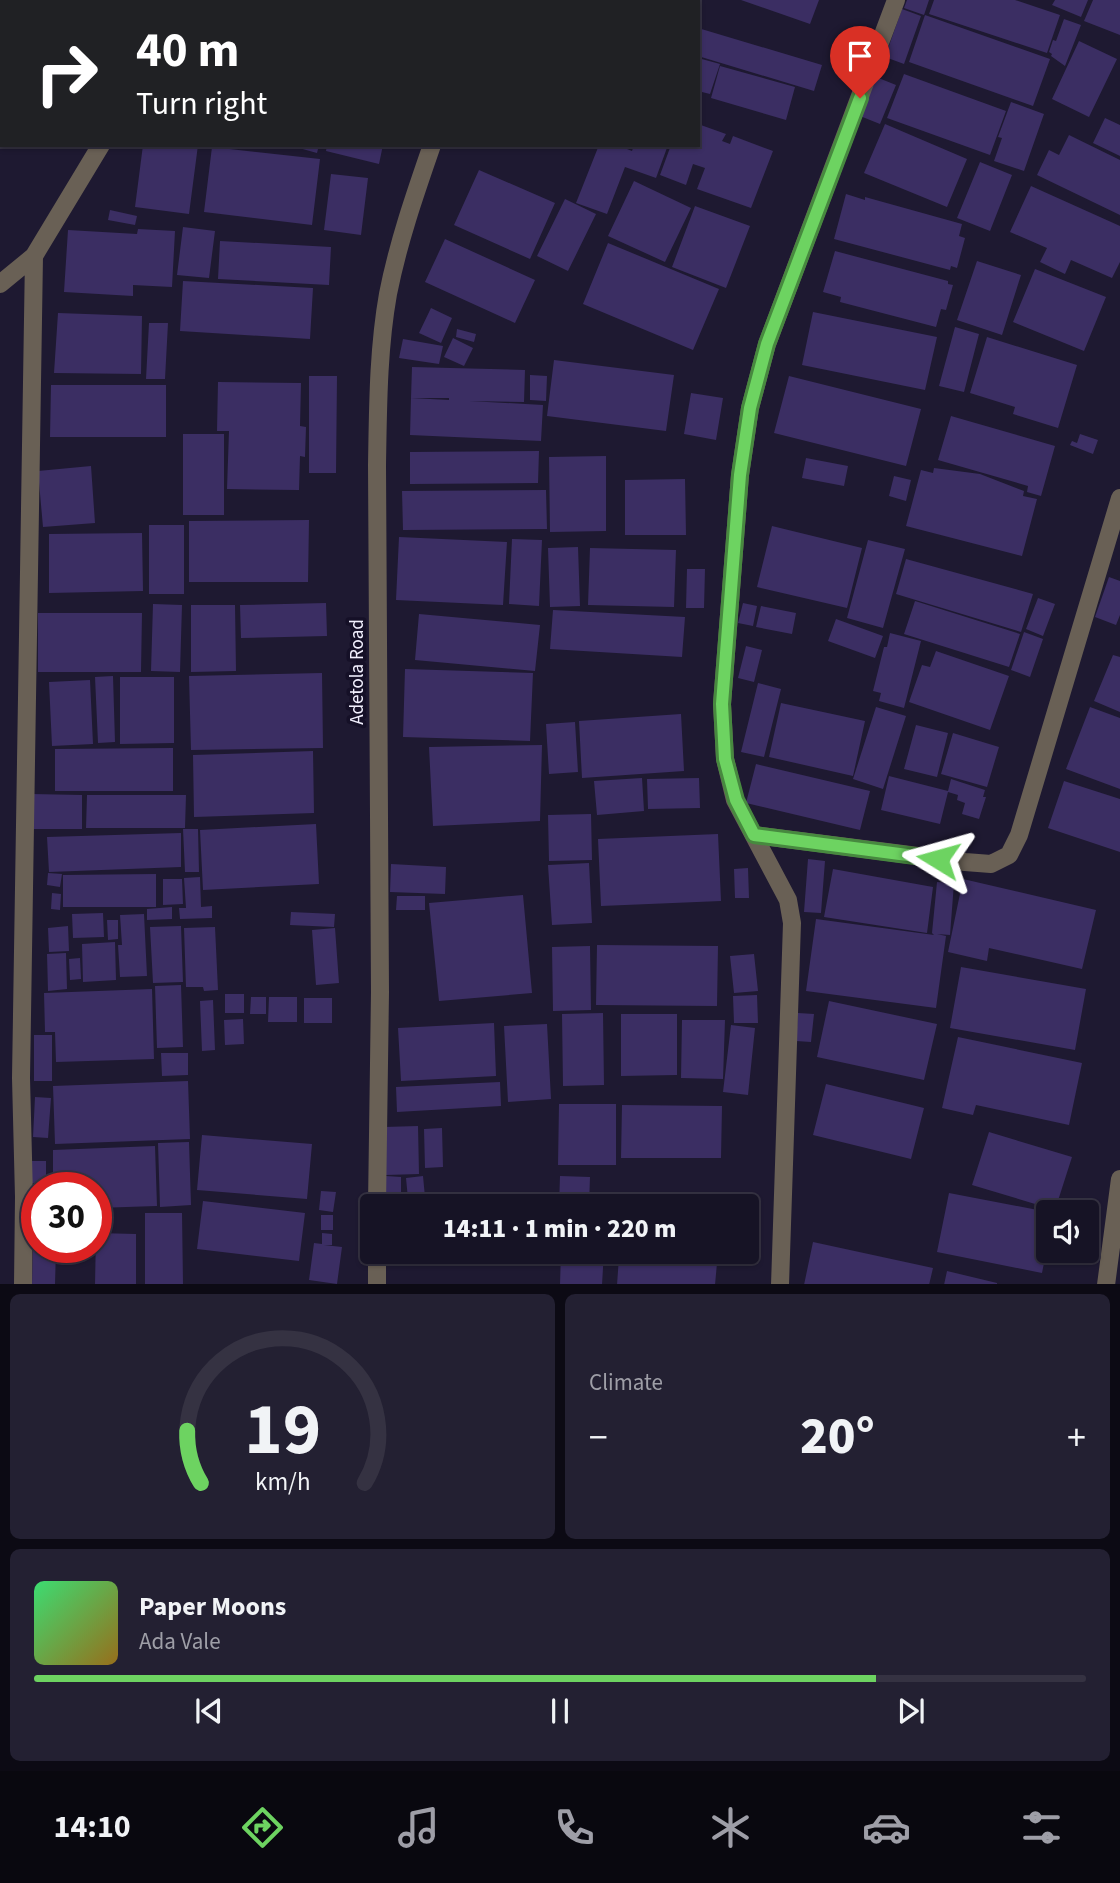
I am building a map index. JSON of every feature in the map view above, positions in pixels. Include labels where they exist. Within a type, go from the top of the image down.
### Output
[{"type":"street","points":[[780,1284],[792,923],[788,900],[736,800],[725,759],[722,704],[740,475],[750,408],[767,344],[897,0]]},
{"type":"street","points":[[0,284],[34,256],[100,147]]},
{"type":"street","name":"Adetola Road","points":[[377,1194],[380,1092],[377,493],[379,378],[388,296],[405,225],[431,147]]},
{"type":"street","points":[[23,1284],[21,1078],[34,256]]},
{"type":"street","points":[[754,835],[964,862],[991,864],[1009,855],[1023,822],[1120,498]]},
{"type":"street","points":[[1106,1284],[1120,1179]]},
{"type":"street","points":[[377,1264],[377,1284]]},
{"type":"building","points":[[741,0],[819,0],[810,24]]},
{"type":"building","points":[[907,0],[929,0],[924,15],[904,8]]},
{"type":"building","points":[[934,0],[1015,0],[1060,15],[1047,53],[929,14]]},
{"type":"building","points":[[1055,0],[1088,0],[1081,17],[1052,5]]},
{"type":"building","points":[[1093,0],[1120,0],[1120,35],[1084,21]]},
{"type":"building","points":[[902,9],[921,16],[904,64],[885,57]]},
{"type":"building","points":[[925,15],[1050,59],[1033,106],[909,62]]},
{"type":"building","points":[[1064,19],[1081,25],[1065,66],[1049,52]]},
{"type":"building","points":[[700,29],[822,65],[814,91],[700,57]]},
{"type":"building","points":[[1079,41],[1117,59],[1089,117],[1052,99]]},
{"type":"building","points":[[700,59],[720,64],[710,94],[700,92]]},
{"type":"building","points":[[720,66],[795,87],[786,120],[711,98]]},
{"type":"building","points":[[904,74],[1006,111],[990,155],[887,118]]},
{"type":"building","points":[[876,77],[896,85],[880,124],[860,116]]},
{"type":"building","points":[[1011,102],[1044,114],[1024,171],[994,161],[1002,138],[998,137]]},
{"type":"building","points":[[1105,118],[1120,125],[1120,156],[1093,143]]},
{"type":"building","points":[[885,124],[967,159],[947,207],[864,173]]},
{"type":"building","points":[[700,125],[726,134],[722,141],[730,144],[733,136],[773,151],[751,208],[697,189],[705,168],[693,164],[686,185],[660,175],[670,147],[700,147]]},
{"type":"building","points":[[1069,135],[1120,160],[1120,215],[1037,175],[1049,150],[1059,155]]},
{"type":"building","points":[[143,147],[198,147],[189,214],[135,207]]},
{"type":"building","points":[[212,147],[320,159],[312,225],[204,212]]},
{"type":"building","points":[[295,147],[318,147],[317,153]]},
{"type":"building","points":[[327,147],[383,147],[379,164],[326,151]]},
{"type":"building","points":[[598,147],[622,147],[632,151],[633,147],[667,147],[656,178],[625,167],[607,214],[576,203]]},
{"type":"building","points":[[980,162],[1012,175],[990,231],[957,218]]},
{"type":"building","points":[[479,170],[555,203],[530,259],[454,225]]},
{"type":"building","points":[[331,174],[368,178],[361,235],[324,230]]},
{"type":"building","points":[[634,181],[691,208],[665,262],[608,236]]},
{"type":"building","points":[[1031,186],[1120,226],[1120,262],[1112,278],[1071,260],[1065,274],[1040,262],[1047,248],[1010,232]]},
{"type":"building","points":[[846,194],[962,224],[959,236],[965,238],[957,268],[951,266],[950,270],[834,239]]},
{"type":"building","points":[[565,199],[596,214],[568,271],[537,256]]},
{"type":"building","points":[[695,206],[750,226],[726,288],[672,267]]},
{"type":"building","points":[[110,210],[137,216],[135,225],[108,220]]},
{"type":"building","points":[[183,227],[215,231],[209,278],[177,275]]},
{"type":"building","points":[[138,229],[175,231],[172,287],[133,285],[133,296],[64,292],[68,230],[137,234]]},
{"type":"building","points":[[445,239],[535,280],[515,323],[425,282]]},
{"type":"building","points":[[220,241],[331,247],[329,285],[218,279]]},
{"type":"building","points":[[608,243],[719,289],[693,350],[583,304]]},
{"type":"building","points":[[835,251],[948,281],[948,284],[953,285],[946,310],[941,309],[936,327],[840,302],[841,297],[823,292]]},
{"type":"building","points":[[977,261],[1021,275],[1002,335],[957,320]]},
{"type":"building","points":[[1035,269],[1106,297],[1084,351],[1013,322]]},
{"type":"building","points":[[183,281],[313,288],[310,339],[180,331]]},
{"type":"building","points":[[431,308],[452,318],[441,343],[419,333]]},
{"type":"building","points":[[813,312],[937,337],[925,390],[802,365]]},
{"type":"building","points":[[58,313],[142,316],[141,374],[54,373]]},
{"type":"building","points":[[149,323],[168,323],[165,379],[146,379]]},
{"type":"building","points":[[955,327],[979,334],[964,392],[939,386]]},
{"type":"building","points":[[457,329],[476,334],[474,342],[456,337]]},
{"type":"building","points":[[987,337],[1077,365],[1058,428],[1013,414],[1015,407],[970,393]]},
{"type":"building","points":[[453,338],[473,348],[464,366],[444,357]]},
{"type":"building","points":[[403,339],[443,346],[439,364],[399,358]]},
{"type":"building","points":[[554,360],[674,375],[666,431],[547,416]]},
{"type":"building","points":[[412,367],[525,370],[524,402],[469,401],[543,405],[541,441],[410,435],[411,398]],"holes":[[[411,398],[449,398],[449,400]]]},
{"type":"building","points":[[530,375],[547,376],[546,401],[530,400]]},
{"type":"building","points":[[309,376],[337,376],[336,473],[309,473]]},
{"type":"building","points":[[789,376],[921,409],[906,466],[774,433]]},
{"type":"building","points":[[218,382],[301,383],[300,426],[306,427],[305,457],[300,456],[299,490],[227,489],[229,431],[217,431]]},
{"type":"building","points":[[51,385],[166,385],[166,437],[50,437]]},
{"type":"building","points":[[691,393],[723,398],[716,440],[684,434]]},
{"type":"building","points":[[951,416],[1055,446],[1041,496],[1027,492],[1028,486],[938,460]]},
{"type":"building","points":[[183,434],[224,434],[224,515],[183,515]]},
{"type":"building","points":[[1080,434],[1098,440],[1093,454],[1070,445],[1072,441],[1077,443]]},
{"type":"building","points":[[539,451],[538,483],[410,484],[410,452]]},
{"type":"building","points":[[606,456],[606,531],[550,532],[549,457]]},
{"type":"building","points":[[806,458],[848,466],[844,486],[802,478]]},
{"type":"building","points":[[91,466],[95,523],[43,527],[38,471]]},
{"type":"building","points":[[934,468],[980,474],[1024,491],[1023,496],[1037,499],[1022,556],[906,526],[921,470],[933,473]]},
{"type":"building","points":[[894,476],[911,480],[906,501],[889,496]]},
{"type":"building","points":[[685,479],[686,535],[625,535],[625,480]]},
{"type":"building","points":[[546,490],[547,529],[403,530],[402,491]]},
{"type":"building","points":[[309,520],[308,582],[189,582],[189,521]]},
{"type":"building","points":[[149,525],[184,525],[184,594],[149,594]]},
{"type":"building","points":[[772,526],[862,548],[847,608],[757,587]]},
{"type":"building","points":[[142,533],[143,591],[49,593],[49,534]]},
{"type":"building","points":[[399,537],[507,542],[503,605],[396,600]]},
{"type":"building","points":[[512,539],[542,540],[539,606],[509,604]]},
{"type":"building","points":[[868,540],[905,549],[883,628],[847,618]]},
{"type":"building","points":[[578,547],[580,606],[550,607],[548,548]]},
{"type":"building","points":[[590,548],[676,550],[674,607],[588,605]]},
{"type":"building","points":[[906,559],[1033,594],[1021,632],[896,594]]},
{"type":"building","points":[[687,569],[705,569],[704,608],[686,608]]},
{"type":"building","points":[[1109,577],[1120,581],[1120,615],[1116,625],[1095,617]]},
{"type":"building","points":[[1038,598],[1055,604],[1043,636],[1026,629]]},
{"type":"building","points":[[915,601],[1020,634],[1009,667],[904,634]]},
{"type":"building","points":[[326,603],[327,636],[241,638],[240,605]]},
{"type":"building","points":[[743,603],[757,606],[753,626],[738,623]]},
{"type":"building","points":[[153,604],[182,605],[180,672],[151,671]]},
{"type":"building","points":[[191,605],[235,605],[236,671],[191,672]]},
{"type":"building","points":[[761,606],[796,613],[792,634],[756,627]]},
{"type":"building","points":[[553,610],[685,617],[682,657],[550,649]]},
{"type":"building","points":[[38,613],[142,613],[141,672],[38,672]]},
{"type":"building","points":[[419,614],[540,625],[535,671],[415,660]]},
{"type":"building","points":[[836,619],[883,636],[875,658],[828,641]]},
{"type":"building","points":[[1024,632],[1043,639],[1030,677],[1011,670]]},
{"type":"building","points":[[890,633],[921,641],[904,708],[879,701],[881,693],[873,691]]},
{"type":"building","points":[[746,646],[762,650],[754,682],[738,678]]},
{"type":"building","points":[[936,651],[1009,676],[990,730],[909,702],[922,665],[930,667]]},
{"type":"building","points":[[1113,655],[1120,657],[1120,712],[1094,701]]},
{"type":"building","points":[[405,669],[533,673],[530,741],[403,737]]},
{"type":"building","points":[[322,673],[323,748],[191,750],[189,676]]},
{"type":"building","points":[[113,676],[115,742],[98,743],[95,677]]},
{"type":"building","points":[[120,677],[174,677],[174,743],[120,744]]},
{"type":"building","points":[[90,680],[93,744],[52,746],[49,682]]},
{"type":"building","points":[[758,683],[781,689],[764,757],[741,752]]},
{"type":"building","points":[[781,703],[865,721],[853,776],[769,757]]},
{"type":"building","points":[[876,707],[906,716],[883,789],[853,779]]},
{"type":"building","points":[[1090,707],[1120,718],[1120,789],[1066,769]]},
{"type":"building","points":[[681,714],[684,771],[582,778],[579,721]]},
{"type":"building","points":[[575,722],[578,772],[549,774],[546,724]]},
{"type":"building","points":[[916,725],[948,733],[937,777],[904,769]]},
{"type":"building","points":[[953,733],[999,747],[987,787],[941,774]]},
{"type":"building","points":[[542,745],[540,821],[433,826],[429,747]]},
{"type":"building","points":[[173,748],[173,791],[55,791],[55,749]]},
{"type":"building","points":[[313,751],[314,813],[194,817],[193,755]]},
{"type":"building","points":[[756,764],[870,791],[860,830],[746,803]]},
{"type":"building","points":[[889,776],[948,791],[951,779],[985,790],[983,797],[986,797],[979,819],[962,814],[965,803],[957,800],[958,795],[948,792],[940,824],[881,810]]},
{"type":"building","points":[[642,778],[644,811],[597,815],[594,781]]},
{"type":"building","points":[[699,778],[700,808],[648,809],[647,779]]},
{"type":"building","points":[[1064,781],[1120,799],[1120,852],[1048,828]]},
{"type":"building","points":[[31,794],[82,795],[82,829],[31,829]]},
{"type":"building","points":[[87,795],[186,795],[185,828],[86,828]]},
{"type":"building","points":[[591,814],[592,860],[549,861],[548,815]]},
{"type":"building","points":[[316,824],[319,884],[203,890],[200,830]]},
{"type":"building","points":[[183,829],[198,829],[199,872],[185,872]]},
{"type":"building","points":[[181,833],[181,867],[49,872],[47,837]]},
{"type":"building","points":[[718,834],[721,901],[601,906],[598,839]]},
{"type":"building","points":[[808,859],[825,861],[821,913],[804,912]]},
{"type":"building","points":[[589,863],[592,923],[552,925],[548,865]]},
{"type":"building","points":[[391,864],[446,867],[445,894],[390,892]]},
{"type":"building","points":[[748,868],[749,898],[735,898],[734,869]]},
{"type":"building","points":[[833,869],[933,887],[927,933],[824,917]]},
{"type":"building","points":[[48,873],[62,874],[60,887],[47,885]]},
{"type":"building","points":[[156,874],[156,907],[63,907],[63,875]]},
{"type":"building","points":[[200,877],[201,907],[212,906],[212,918],[180,919],[179,908],[186,908],[184,878]]},
{"type":"building","points":[[163,879],[182,879],[183,904],[163,905]]},
{"type":"building","points":[[963,879],[1096,910],[1082,969],[989,948],[987,961],[948,952]]},
{"type":"building","points":[[937,882],[954,883],[950,935],[937,934],[946,936],[936,1008],[806,991],[816,919],[934,935],[932,933]]},
{"type":"building","points":[[52,893],[61,894],[60,910],[51,909]]},
{"type":"building","points":[[523,895],[532,993],[439,1001],[429,903]]},
{"type":"building","points":[[397,896],[425,896],[425,910],[396,910]]},
{"type":"building","points":[[172,907],[172,919],[147,920],[147,909]]},
{"type":"building","points":[[291,912],[335,914],[334,927],[290,925]]},
{"type":"building","points":[[103,913],[104,937],[73,938],[72,914]]},
{"type":"building","points":[[144,914],[147,976],[120,977],[120,915]]},
{"type":"building","points":[[107,920],[118,920],[118,939],[108,940]]},
{"type":"building","points":[[68,926],[69,951],[49,952],[48,928]]},
{"type":"building","points":[[181,926],[183,982],[153,983],[150,927]]},
{"type":"building","points":[[215,927],[218,990],[204,991],[203,987],[186,987],[184,928]]},
{"type":"building","points":[[335,928],[339,983],[316,985],[312,930]]},
{"type":"building","points":[[115,942],[116,980],[83,982],[82,944]]},
{"type":"building","points":[[597,945],[718,946],[717,1006],[596,1005]]},
{"type":"building","points":[[590,946],[591,1010],[553,1011],[552,947]]},
{"type":"building","points":[[66,953],[67,989],[48,991],[47,954]]},
{"type":"building","points":[[754,954],[758,991],[734,993],[730,956]]},
{"type":"building","points":[[80,958],[81,979],[70,980],[69,959]]},
{"type":"building","points":[[961,967],[1086,989],[1075,1050],[950,1028]]},
{"type":"building","points":[[181,985],[183,1047],[157,1048],[155,986]]},
{"type":"building","points":[[152,989],[154,1059],[56,1062],[55,1032],[45,1032],[44,993]]},
{"type":"building","points":[[225,994],[244,994],[244,1013],[225,1013]]},
{"type":"building","points":[[757,995],[758,1023],[734,1023],[733,996]]},
{"type":"building","points":[[251,997],[266,997],[266,1014],[250,1014]]},
{"type":"building","points":[[269,997],[297,997],[297,1022],[268,1022]]},
{"type":"building","points":[[304,998],[332,998],[332,1023],[304,1023]]},
{"type":"building","points":[[213,1000],[215,1050],[202,1051],[200,1001]]},
{"type":"building","points":[[829,1001],[937,1024],[924,1080],[817,1057]]},
{"type":"building","points":[[603,1013],[604,1085],[563,1086],[562,1014]]},
{"type":"building","points":[[798,1013],[814,1014],[811,1042],[796,1041]]},
{"type":"building","points":[[621,1014],[677,1014],[677,1075],[621,1076]]},
{"type":"building","points":[[243,1019],[244,1044],[225,1045],[224,1020]]},
{"type":"building","points":[[682,1020],[725,1020],[723,1079],[681,1078]]},
{"type":"building","points":[[494,1023],[496,1076],[401,1081],[398,1028]]},
{"type":"building","points":[[547,1024],[551,1099],[508,1102],[504,1026]]},
{"type":"building","points":[[731,1025],[755,1028],[748,1095],[723,1092]]},
{"type":"building","points":[[34,1035],[52,1035],[52,1081],[34,1081]]},
{"type":"building","points":[[958,1037],[1082,1063],[1069,1125],[976,1105],[973,1115],[942,1108]]},
{"type":"building","points":[[161,1053],[188,1053],[188,1075],[162,1076]]},
{"type":"building","points":[[188,1081],[190,1139],[55,1144],[53,1086]]},
{"type":"building","points":[[500,1082],[501,1106],[397,1112],[396,1087]]},
{"type":"building","points":[[826,1084],[924,1108],[911,1159],[813,1135]]},
{"type":"building","points":[[35,1097],[51,1098],[48,1138],[33,1137]]},
{"type":"building","points":[[559,1104],[616,1104],[616,1165],[558,1165]]},
{"type":"building","points":[[622,1105],[722,1106],[721,1158],[621,1158]]},
{"type":"building","points":[[418,1126],[419,1174],[386,1175],[384,1127]]},
{"type":"building","points":[[442,1128],[443,1167],[425,1168],[424,1129]]},
{"type":"building","points":[[989,1132],[1072,1157],[1058,1200],[1036,1200],[1036,1204],[972,1185]]},
{"type":"building","points":[[202,1135],[312,1144],[307,1199],[197,1190]]},
{"type":"building","points":[[189,1142],[191,1205],[160,1207],[158,1143]]},
{"type":"building","points":[[155,1146],[157,1206],[112,1207],[112,1172],[53,1172],[53,1150]]},
{"type":"building","points":[[30,1161],[46,1161],[46,1172],[30,1172]]},
{"type":"building","points":[[386,1176],[401,1177],[401,1193],[385,1193]]},
{"type":"building","points":[[423,1176],[425,1194],[408,1194],[406,1178]]},
{"type":"building","points":[[560,1176],[590,1177],[589,1194],[559,1194]]},
{"type":"building","points":[[321,1191],[336,1192],[333,1212],[319,1210]]},
{"type":"building","points":[[949,1193],[1036,1210],[1036,1263],[1044,1263],[1042,1273],[937,1252]]},
{"type":"building","points":[[203,1201],[305,1213],[299,1261],[197,1249]]},
{"type":"building","points":[[145,1213],[182,1213],[183,1284],[145,1284]]},
{"type":"building","points":[[321,1215],[333,1215],[333,1230],[321,1230]]},
{"type":"building","points":[[112,1233],[136,1234],[136,1284],[95,1284],[95,1263],[112,1263]]},
{"type":"building","points":[[322,1233],[332,1234],[332,1245],[324,1245],[342,1247],[337,1284],[309,1280],[314,1243],[322,1244]]},
{"type":"building","points":[[813,1242],[933,1268],[929,1284],[804,1284]]},
{"type":"building","points":[[33,1263],[56,1263],[55,1284],[32,1284]]},
{"type":"building","points":[[561,1264],[603,1264],[602,1284],[560,1284]]},
{"type":"building","points":[[618,1264],[717,1264],[715,1284],[617,1284]]},
{"type":"building","points":[[947,1271],[997,1283],[997,1284],[944,1284]]},
{"type":"route","points":[[860,98],[767,344],[750,408],[740,475],[722,704],[725,759],[736,800],[754,835],[938,859]]}]
